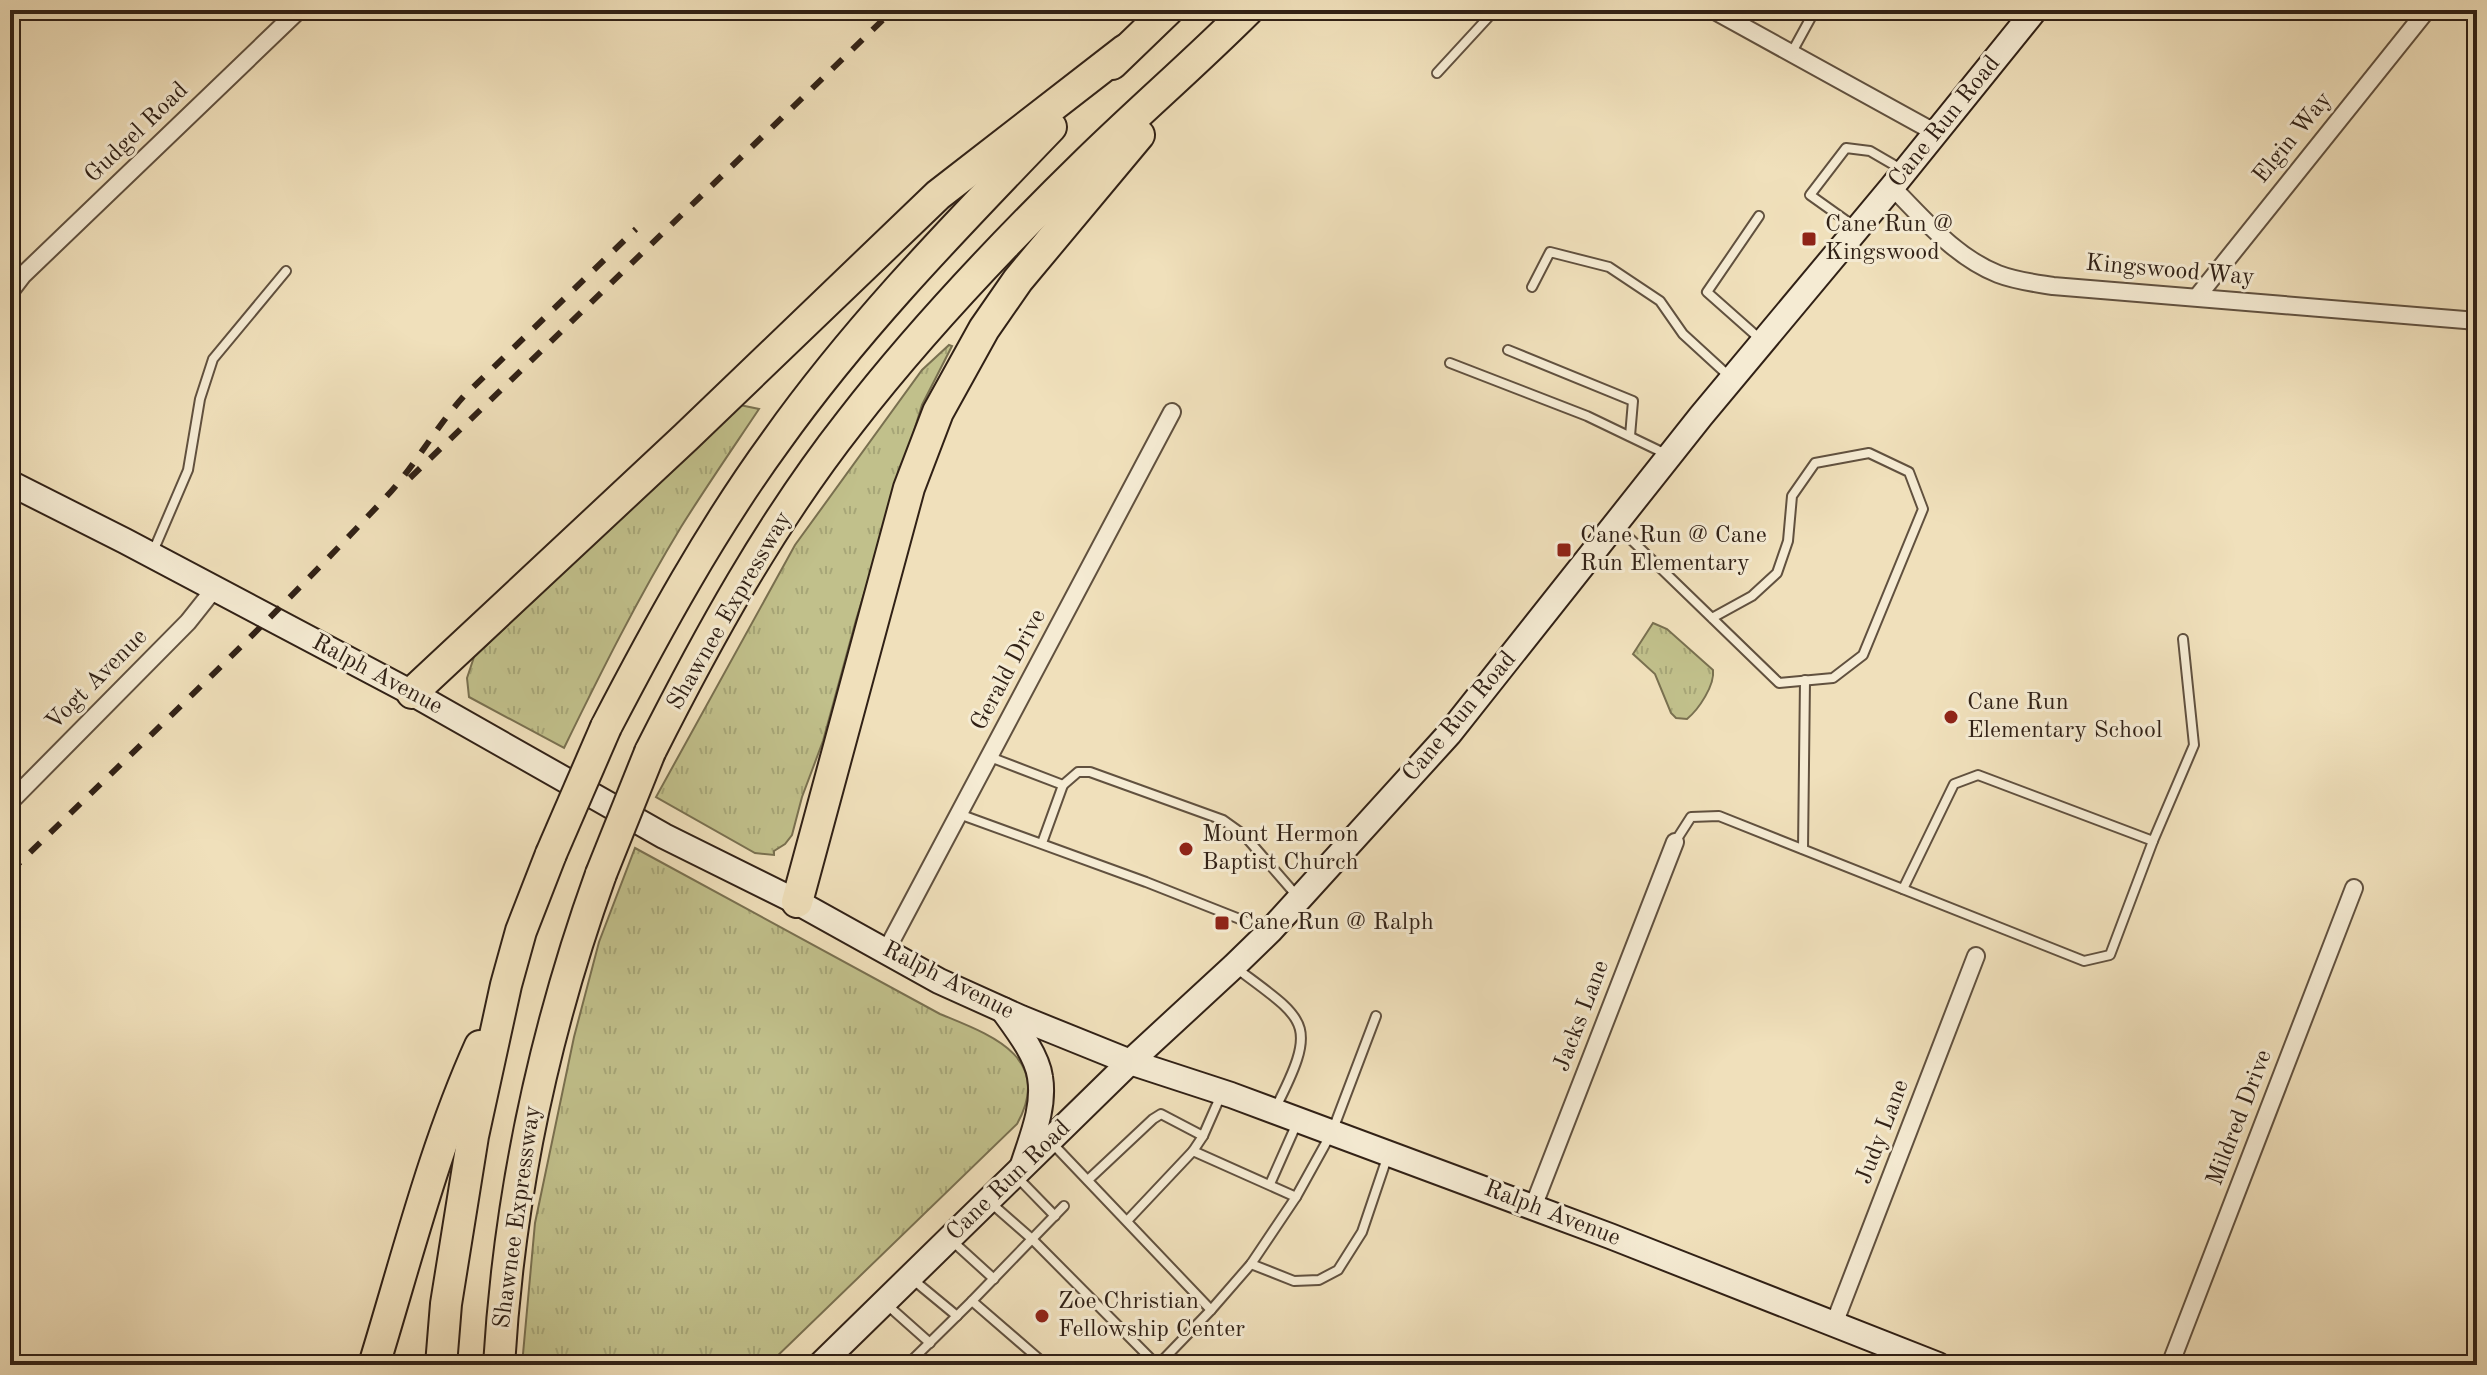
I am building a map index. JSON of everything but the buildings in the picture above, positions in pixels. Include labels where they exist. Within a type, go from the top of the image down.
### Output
[{"type":"highway","name":"Shawnee Expressway","points":[[441,1365],[446,1304],[462,1194],[506,985],[521,931],[606,727],[638,665],[734,502],[776,440],[842,355],[925,258],[1125,50],[1168,10]]},
{"type":"highway","name":"Shawnee Expressway","points":[[499,1365],[502,1302],[523,1153],[553,1022],[601,874],[650,752],[701,652],[763,547],[850,421],[927,329],[1087,162],[1248,10]]},
{"type":"highway","points":[[412,693],[938,195],[1125,50]]},
{"type":"highway","points":[[797,902],[909,488],[938,412],[984,329],[1018,280],[1206,52]]},
{"type":"highway","points":[[374,1365],[455,1100],[506,985]]},
{"type":"street","name":"Gudgel Road","points":[[10,292],[23,275],[299,10]]},
{"type":"street","points":[[1713,10],[1936,133]]},
{"type":"street","name":"Cane Run Road","points":[[820,1365],[1130,1062],[1270,931],[1449,734],[1732,379],[2035,10]]},
{"type":"street","name":"Elgin Way","points":[[2197,297],[2427,10]]},
{"type":"street","name":"Kingswood Way","points":[[1899,179],[1965,256],[2000,275],[2020,281],[2477,321]]},
{"type":"street","name":"Gerald Drive","points":[[886,951],[1172,412]]},
{"type":"street","name":"Ralph Avenue","points":[[10,483],[412,693],[664,836],[797,902],[939,981],[1130,1062],[1389,1153],[1938,1365]]},
{"type":"street","name":"Vogt Avenue","points":[[10,802],[188,622],[215,588]]},
{"type":"street","name":"Jacks Lane","points":[[1533,1207],[1675,842]]},
{"type":"street","name":"Mildred Drive","points":[[2170,1365],[2354,888]]},
{"type":"street","name":"Judy Lane","points":[[1834,1324],[1976,956]]},
{"type":"street","points":[[1002,1008],[1021,1035],[1040,1078],[1039,1118],[1019,1172]]},
{"type":"lane","points":[[1437,73],[1495,10]]},
{"type":"lane","points":[[1792,52],[1815,10]]},
{"type":"lane","points":[[1858,228],[1810,195],[1846,148],[1870,151],[1899,179]]},
{"type":"lane","points":[[1759,216],[1707,292],[1763,342]]},
{"type":"lane","points":[[1532,287],[1550,252],[1609,267],[1660,301],[1683,334],[1732,379]]},
{"type":"lane","points":[[152,555],[188,470],[200,399],[213,359],[286,271]]},
{"type":"lane","points":[[1508,350],[1633,401],[1630,436]]},
{"type":"lane","points":[[1450,363],[1587,416],[1670,456]]},
{"type":"lane","points":[[1616,525],[1779,683],[1833,678],[1863,655],[1923,509],[1909,472],[1869,453],[1815,463],[1792,496],[1788,541],[1777,573],[1752,596],[1712,618]]},
{"type":"lane","points":[[1675,842],[1691,817],[1719,816],[2084,961],[2110,955],[2153,841],[2194,745],[2183,639]]},
{"type":"lane","points":[[1803,849],[1805,680]]},
{"type":"lane","points":[[990,757],[1063,785]]},
{"type":"lane","points":[[1042,843],[1063,785],[1078,772],[1090,772],[1223,820],[1244,835],[1299,898]]},
{"type":"lane","points":[[1903,889],[1954,784],[1978,775],[2153,841]]},
{"type":"lane","points":[[959,814],[1270,931]]},
{"type":"lane","points":[[1234,966],[1297,1017],[1303,1038],[1299,1056],[1274,1111]]},
{"type":"lane","points":[[989,1201],[1032,1239],[1158,1365],[1251,1264],[1296,1197],[1332,1132],[1376,1016]]},
{"type":"lane","points":[[1127,1221],[1193,1151],[1222,1092]]},
{"type":"lane","points":[[1088,1180],[1161,1114],[1203,1136]]},
{"type":"lane","points":[[1270,1184],[1298,1120]]},
{"type":"lane","points":[[1050,1142],[1211,1310]]},
{"type":"lane","points":[[1193,1151],[1296,1197]]},
{"type":"lane","points":[[1251,1264],[1294,1281],[1319,1280],[1338,1270],[1362,1232],[1389,1153]]},
{"type":"lane","points":[[1019,1172],[1055,1216]]},
{"type":"lane","points":[[907,1365],[1064,1206]]},
{"type":"lane","points":[[950,1239],[994,1279]]},
{"type":"lane","points":[[910,1277],[957,1316]]},
{"type":"lane","points":[[972,1301],[1046,1365]]},
{"type":"lane","points":[[884,1303],[930,1343]]},
{"type":"green space","points":[[949,345],[952,346],[922,405],[856,620],[823,741],[802,797],[792,835],[774,851],[774,855],[755,853],[656,797],[795,545],[922,370]]},
{"type":"green space","points":[[740,405],[759,409],[665,554],[564,748],[469,697],[467,678],[474,657]]},
{"type":"green space","points":[[1653,623],[1667,629],[1713,670],[1705,696],[1687,719],[1676,718],[1671,713],[1655,674],[1633,654]]},
{"type":"green space","points":[[635,848],[940,1014],[995,1040],[1011,1051],[1022,1065],[1028,1081],[1027,1101],[1017,1124],[768,1365],[522,1365],[535,1223],[574,1037],[599,942]]},
{"type":"railway","points":[[410,478],[893,10]]},
{"type":"railway","points":[[10,872],[294,593],[396,485],[464,396],[636,229]]},
{"type":"place","name":"Cane Run @ Kingswood","points":[[1809,239]]},
{"type":"place","name":"Cane Run @ Cane Run Elementary","points":[[1564,550]]},
{"type":"place","name":"Cane Run Elementary School","points":[[1951,717]]},
{"type":"place","name":"Mount Hermon Baptist Church","points":[[1186,849]]},
{"type":"place","name":"Cane Run @ Ralph","points":[[1222,923]]},
{"type":"place","name":"Zoe Christian Fellowship Center","points":[[1042,1316]]}]
